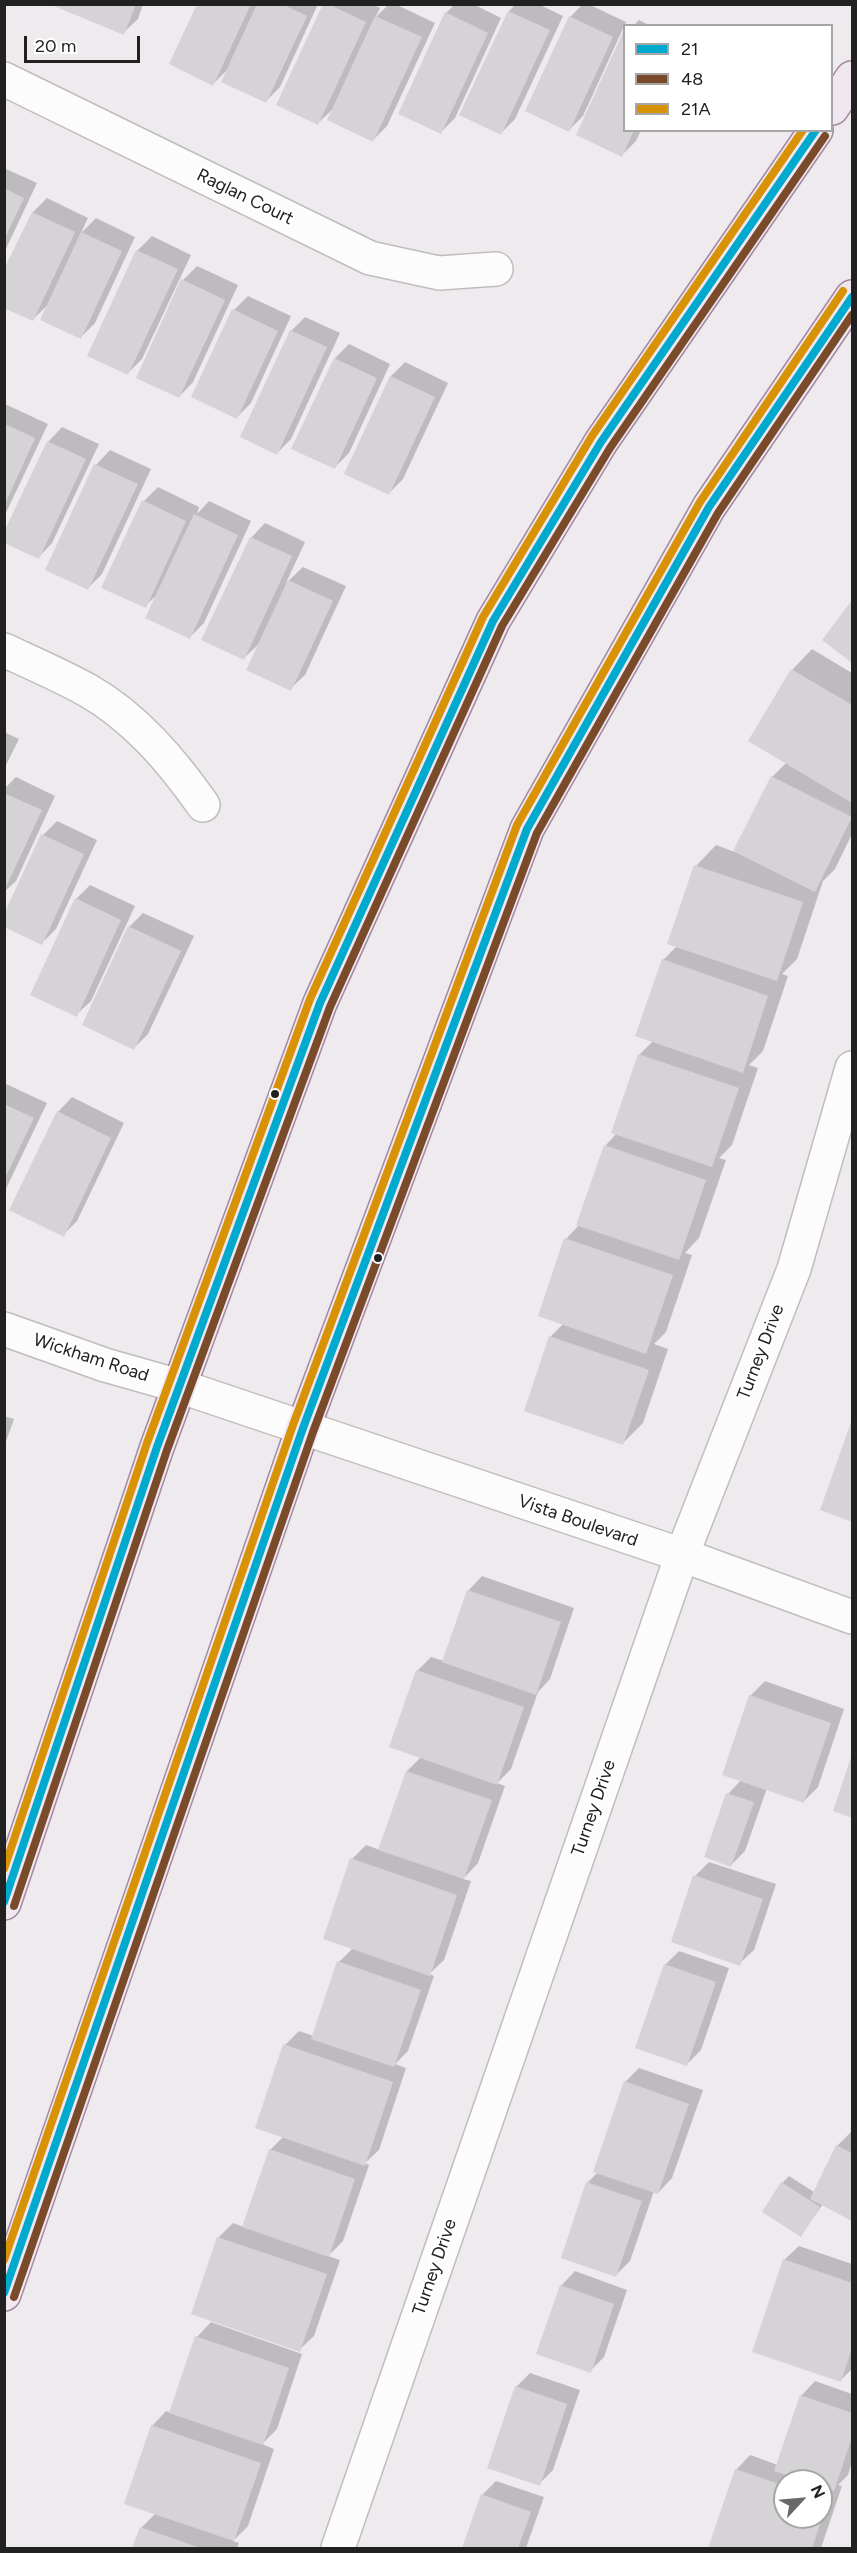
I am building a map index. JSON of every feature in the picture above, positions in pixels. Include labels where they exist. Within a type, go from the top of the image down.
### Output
[{"type":"main road","points":[[833,105],[852,78]]},
{"type":"main road","points":[[4,1903],[179,1386],[320,1003],[493,621],[601,442],[815,132]]},
{"type":"main road","points":[[4,2294],[303,1428],[527,829],[709,507],[852,297]]},
{"type":"street","name":"Raglan Court","points":[[4,79],[370,258],[439,273],[496,269]]},
{"type":"street","points":[[4,650],[88,691],[139,729],[179,771],[203,805]]},
{"type":"street","name":"Turney Drive","points":[[338,2548],[682,1556],[794,1269],[852,1068]]},
{"type":"street","name":"Wickham Road","points":[[4,1329],[105,1365],[179,1386],[303,1428]]},
{"type":"street","name":"Vista Boulevard","points":[[303,1428],[682,1556],[852,1617]]},
{"type":"building","points":[[49,4],[136,4],[124,35]]},
{"type":"building","points":[[197,4],[251,4],[213,86],[169,64]]},
{"type":"building","points":[[257,4],[282,4],[307,16],[266,103],[221,82]]},
{"type":"building","points":[[323,4],[328,4],[366,22],[318,125],[276,105]]},
{"type":"building","points":[[508,11],[550,30],[501,135],[459,115]]},
{"type":"building","points":[[445,12],[488,33],[441,134],[398,114]]},
{"type":"building","points":[[375,16],[422,37],[373,142],[327,120]]},
{"type":"building","points":[[569,16],[613,37],[569,132],[525,111]]},
{"type":"building","points":[[623,32],[623,132],[633,132],[622,157],[576,135]]},
{"type":"building","points":[[4,188],[24,198],[4,240]]},
{"type":"building","points":[[32,212],[75,232],[33,321],[4,308],[4,269]]},
{"type":"building","points":[[81,232],[122,251],[81,339],[40,320]]},
{"type":"building","points":[[136,250],[178,269],[128,375],[87,356]]},
{"type":"building","points":[[181,279],[225,300],[179,398],[136,378]]},
{"type":"building","points":[[232,309],[278,331],[237,419],[191,397]]},
{"type":"building","points":[[290,330],[327,347],[277,455],[240,437]]},
{"type":"building","points":[[334,358],[377,378],[335,469],[291,449]]},
{"type":"building","points":[[390,376],[435,397],[389,495],[344,474]]},
{"type":"building","points":[[5,424],[35,438],[5,504]]},
{"type":"building","points":[[47,441],[86,459],[39,559],[4,543],[4,532]]},
{"type":"building","points":[[94,464],[138,484],[88,590],[45,570]]},
{"type":"building","points":[[142,500],[186,521],[146,608],[101,588]]},
{"type":"building","points":[[194,514],[238,535],[190,639],[145,618]]},
{"type":"building","points":[[250,537],[292,556],[244,660],[201,640]]},
{"type":"building","points":[[288,580],[333,601],[291,691],[246,670]]},
{"type":"building","points":[[852,600],[852,663],[822,640]]},
{"type":"building","points":[[791,669],[852,705],[852,803],[748,741]]},
{"type":"building","points":[[771,776],[852,817],[815,892],[733,851]]},
{"type":"building","points":[[4,793],[42,810],[4,891]]},
{"type":"building","points":[[41,834],[84,854],[42,945],[4,927],[4,914]]},
{"type":"building","points":[[694,865],[803,902],[777,981],[667,944]]},
{"type":"building","points":[[75,898],[121,920],[77,1017],[30,995]]},
{"type":"building","points":[[128,926],[181,951],[134,1050],[82,1025]]},
{"type":"building","points":[[662,959],[768,996],[743,1073],[635,1036]]},
{"type":"building","points":[[638,1054],[739,1088],[712,1167],[611,1133]]},
{"type":"building","points":[[4,1104],[34,1118],[4,1180]]},
{"type":"building","points":[[57,1111],[111,1138],[64,1237],[9,1210]]},
{"type":"building","points":[[604,1145],[706,1180],[679,1260],[576,1225]]},
{"type":"building","points":[[564,1238],[673,1275],[646,1354],[538,1316]]},
{"type":"building","points":[[549,1336],[649,1370],[623,1445],[524,1411]]},
{"type":"building","points":[[852,1419],[852,1522],[820,1510]]},
{"type":"building","points":[[467,1590],[561,1622],[536,1695],[442,1662]]},
{"type":"building","points":[[416,1670],[524,1707],[497,1785],[389,1747]]},
{"type":"building","points":[[749,1695],[831,1723],[804,1803],[722,1775]]},
{"type":"building","points":[[852,1754],[852,1818],[833,1811]]},
{"type":"building","points":[[406,1771],[492,1800],[464,1879],[378,1850]]},
{"type":"building","points":[[726,1793],[754,1802],[731,1867],[704,1857]]},
{"type":"building","points":[[350,1858],[457,1895],[430,1976],[323,1939]]},
{"type":"building","points":[[693,1875],[763,1899],[740,1966],[671,1942]]},
{"type":"building","points":[[337,1961],[421,1990],[394,2067],[311,2039]]},
{"type":"building","points":[[664,1964],[716,1982],[687,2066],[635,2048]]},
{"type":"building","points":[[283,2044],[393,2082],[365,2166],[255,2128]]},
{"type":"building","points":[[624,2081],[689,2104],[658,2194],[593,2172]]},
{"type":"building","points":[[836,2145],[852,2153],[852,2221],[810,2199]]},
{"type":"building","points":[[269,2149],[355,2179],[329,2257],[242,2227]]},
{"type":"building","points":[[586,2182],[642,2201],[616,2277],[561,2258]]},
{"type":"building","points":[[781,2182],[820,2207],[801,2237],[762,2212]]},
{"type":"building","points":[[217,2237],[327,2274],[300,2352],[191,2314]]},
{"type":"building","points":[[783,2259],[852,2283],[852,2348],[841,2382],[752,2352]]},
{"type":"building","points":[[560,2285],[614,2304],[591,2373],[536,2354]]},
{"type":"building","points":[[195,2336],[289,2368],[263,2445],[169,2413]]},
{"type":"building","points":[[515,2386],[567,2404],[540,2486],[487,2468]]},
{"type":"building","points":[[800,2395],[852,2413],[852,2437],[834,2491],[833,2469],[775,2469]]},
{"type":"building","points":[[151,2425],[261,2463],[234,2541],[124,2504]]},
{"type":"building","points":[[735,2469],[773,2482],[773,2529],[818,2529],[812,2548],[708,2548]]},
{"type":"building","points":[[481,2494],[531,2512],[518,2548],[462,2548]]},
{"type":"building","points":[[140,2527],[200,2548],[132,2548]]},
{"type":"transit line","name":"21A","points":[[4,1869],[147,1443],[310,999],[483,617],[592,436],[802,132]]},
{"type":"transit line","name":"21","points":[[4,1902],[157,1447],[320,1003],[493,621],[601,442],[815,132]]},
{"type":"transit line","name":"48","points":[[14,1906],[167,1450],[330,1007],[502,626],[610,448],[825,136]]},
{"type":"transit line","name":"21A","points":[[4,2260],[293,1425],[517,825],[700,502],[843,291]]},
{"type":"transit line","name":"21","points":[[4,2293],[303,1428],[527,829],[709,507],[852,297]]},
{"type":"transit line","name":"48","points":[[14,2297],[313,1432],[537,833],[718,513],[852,315]]}]
